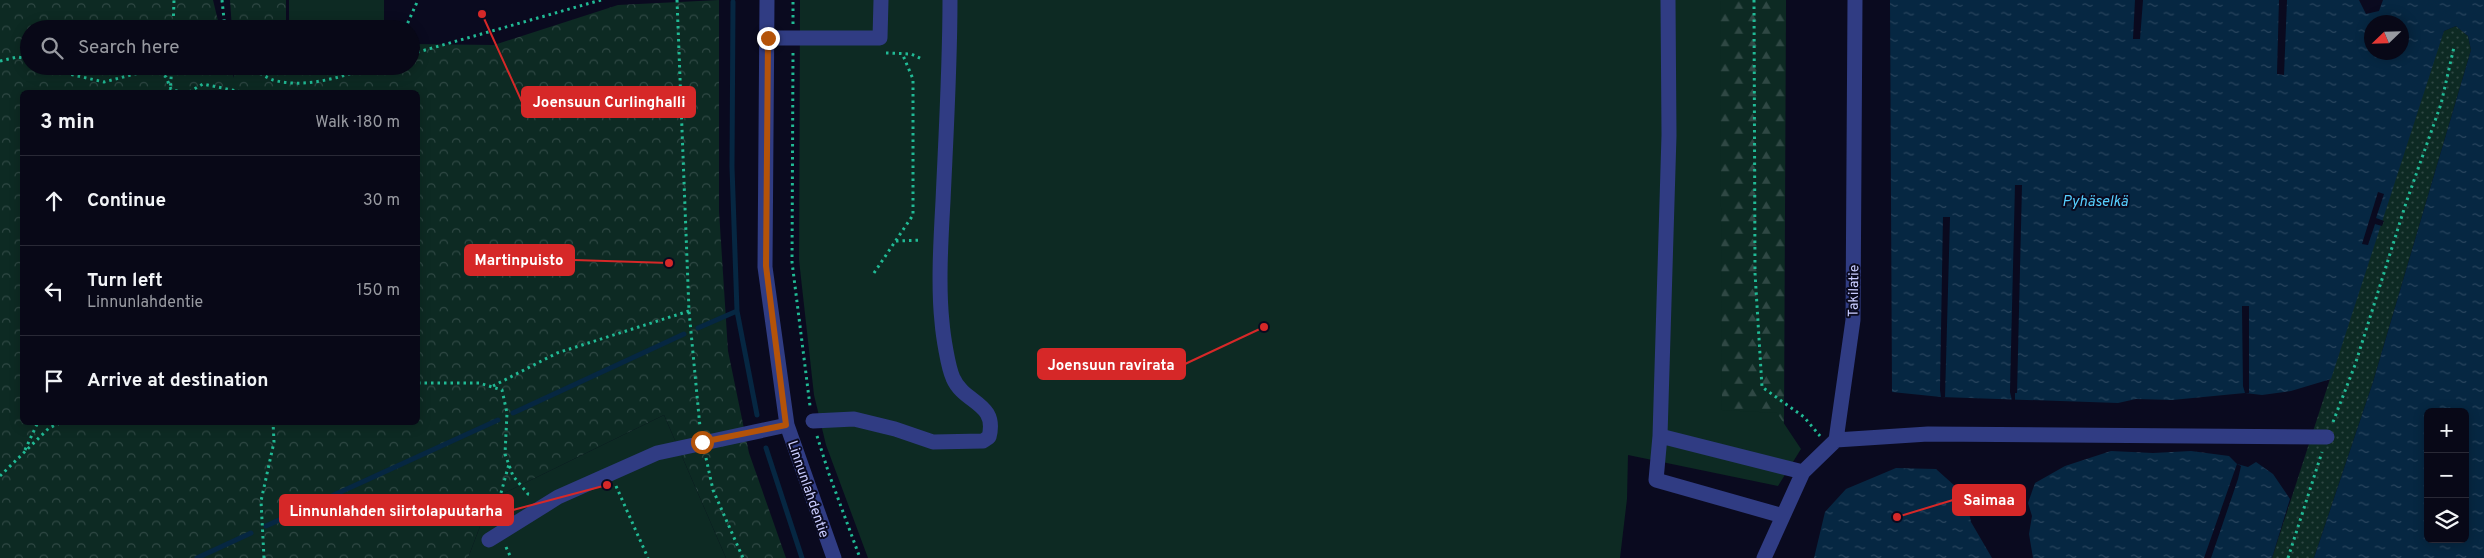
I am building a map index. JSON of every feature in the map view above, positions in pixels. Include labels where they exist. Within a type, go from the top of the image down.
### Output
[{"type":"street","name":"Linnunlahdentie","points":[[767,0],[766,266],[786,425],[834,558]]},
{"type":"street","points":[[768,38],[880,38],[881,0]]},
{"type":"street","points":[[812,421],[854,418],[933,442],[982,441],[989,437],[992,426],[988,414],[978,402],[964,393],[952,378],[942,321],[941,236],[950,0]]},
{"type":"street","points":[[1668,0],[1669,135],[1660,436],[1656,480],[1783,516]]},
{"type":"street","name":"Takilatie","points":[[1832,443],[1853,320],[1856,0]]},
{"type":"street","points":[[488,540],[558,497],[610,472],[657,453],[786,425]]},
{"type":"street","points":[[1764,558],[1803,472],[1832,443],[1928,434],[2327,437]]},
{"type":"street","points":[[1660,436],[1803,472]]},
{"type":"path","points":[[173,20],[174,0]]},
{"type":"path","points":[[222,0],[224,20]]},
{"type":"path","points":[[409,20],[418,0]]},
{"type":"path","points":[[420,51],[601,0]]},
{"type":"path","points":[[677,0],[690,310],[702,442],[713,490],[743,558]]},
{"type":"path","points":[[793,0],[792,262],[812,421],[860,558]]},
{"type":"path","points":[[1754,0],[1755,272],[1760,380],[1762,388],[1804,418],[1832,443]]},
{"type":"path","points":[[2288,558],[2327,437],[2355,365],[2406,203],[2441,104],[2454,47]]},
{"type":"path","points":[[874,273],[914,215],[913,79],[902,53]]},
{"type":"path","points":[[911,54],[922,59]]},
{"type":"path","points":[[0,62],[20,58]]},
{"type":"path","points":[[74,75],[104,82],[131,75]]},
{"type":"path","points":[[162,75],[166,78],[171,90]]},
{"type":"path","points":[[171,90],[172,75]]},
{"type":"path","points":[[264,75],[271,79],[294,84],[345,75]]},
{"type":"path","points":[[192,90],[203,84],[232,90]]},
{"type":"path","points":[[896,241],[922,240]]},
{"type":"path","points":[[492,387],[557,352],[690,310]]},
{"type":"path","points":[[420,383],[479,383],[502,390],[507,413],[505,454],[513,476],[528,494],[558,497]]},
{"type":"path","points":[[24,452],[37,425]]},
{"type":"path","points":[[0,476],[49,428],[56,425]]},
{"type":"path","points":[[264,558],[261,500],[274,442],[273,425]]},
{"type":"path","points":[[488,540],[508,464]]},
{"type":"path","points":[[610,472],[648,558]]},
{"type":"green space","points":[[0,0],[213,0],[218,20],[20,20],[20,75],[233,75],[234,78],[234,75],[420,75],[420,44],[494,45],[618,5],[719,0],[719,211],[728,351],[749,453],[786,558],[726,558],[664,415],[490,500],[468,558],[0,558]]},
{"type":"green space","points":[[230,0],[286,0],[286,20],[231,20]]},
{"type":"green space","points":[[289,0],[384,0],[384,20],[289,20]]},
{"type":"green space","points":[[800,0],[1720,0],[1722,410],[1777,413],[1801,449],[1778,486],[1628,455],[1627,499],[1620,558],[868,558],[826,445],[814,395],[799,260]]},
{"type":"green space","points":[[1717,0],[1786,0],[1784,425],[1715,420]]},
{"type":"green space","points":[[2456,26],[2468,36],[2471,50],[2373,382],[2314,558],[2272,558],[2434,58],[2444,31]]},
{"type":"green space","points":[[664,415],[726,558],[468,558],[490,500]]},
{"type":"water","name":"Pyhäselkä","points":[[1890,0],[2359,0],[2366,14],[2379,11],[2383,0],[2484,0],[2484,558],[2314,558],[2373,382],[2471,50],[2468,36],[2456,26],[2444,31],[2331,379],[2291,391],[2262,395],[2245,393],[2172,400],[2136,399],[2118,403],[1941,397],[1892,392]]},
{"type":"water","points":[[2111,451],[2153,453],[2191,451],[2229,456],[2237,464],[2248,467],[2256,462],[2273,474],[2290,499],[2272,558],[2033,558],[2029,534],[2032,516],[2028,503],[2035,483],[2065,466]]},
{"type":"water","points":[[1896,468],[1936,469],[1965,495],[1971,522],[1992,558],[1814,558],[1825,512],[1846,489]]},
{"type":"pier","points":[[2135,0],[2143,0],[2140,39],[2133,39]]},
{"type":"pier","points":[[2279,0],[2287,0],[2284,75],[2277,74]]},
{"type":"pier","points":[[2015,185],[2022,185],[2017,393],[2015,393],[2015,400],[2012,400],[2010,392]]},
{"type":"pier","points":[[2378,192],[2384,194],[2376,218],[2384,221],[2382,226],[2375,224],[2368,245],[2362,244]]},
{"type":"pier","points":[[1943,217],[1950,217],[1945,397],[1941,397],[1940,390]]},
{"type":"pier","points":[[2242,306],[2249,306],[2249,393],[2245,393],[2243,386]]},
{"type":"pier","points":[[2237,464],[2241,466],[2238,479],[2211,558],[2204,558]]},
{"type":"waterway","points":[[733,2],[732,167],[737,311]]},
{"type":"waterway","points":[[698,328],[737,311],[757,415]]},
{"type":"waterway","points":[[513,413],[684,334]]},
{"type":"waterway","points":[[266,526],[498,420]]},
{"type":"waterway","points":[[766,448],[802,558]]},
{"type":"waterway","points":[[197,558],[251,533]]},
{"type":"place","name":"Joensuun Curlinghalli","points":[[482,14]]},
{"type":"place","name":"Martinpuisto","points":[[669,263]]},
{"type":"place","name":"Joensuun ravirata","points":[[1264,327]]},
{"type":"place","name":"Linnunlahden siirtolapuutarha","points":[[607,485]]},
{"type":"place","name":"Saimaa","points":[[1897,517]]},
{"type":"route","points":[[702,442],[786,425],[766,266],[768,38]]}]
